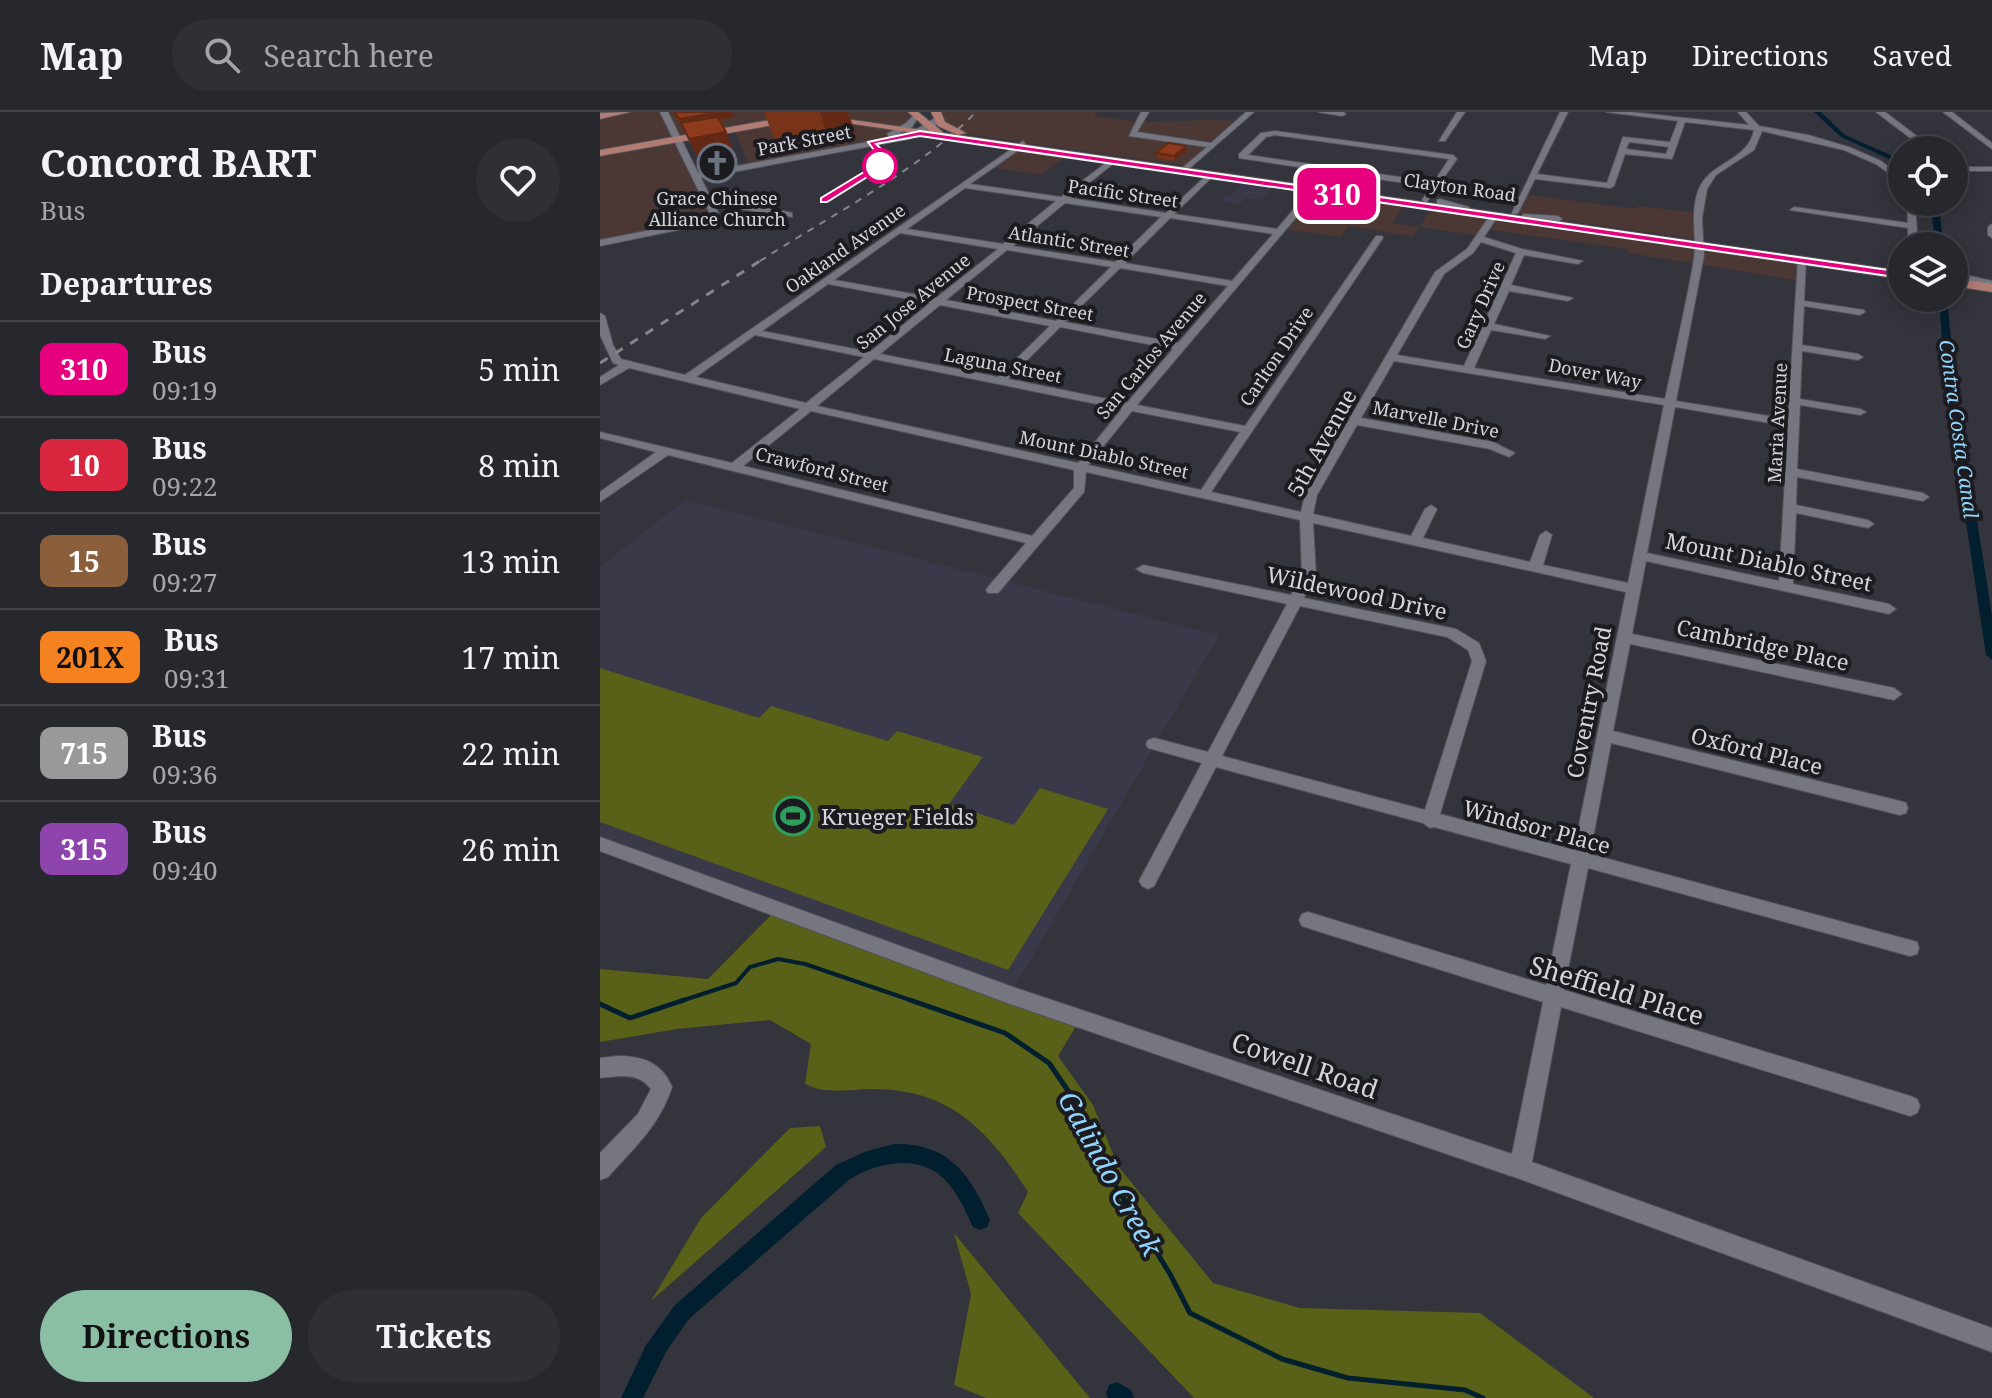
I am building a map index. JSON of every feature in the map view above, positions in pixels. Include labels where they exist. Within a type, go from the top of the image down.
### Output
[{"type":"main road","points":[[600,116],[625,112]]},
{"type":"main road","points":[[914,114],[924,131]]},
{"type":"main road","name":"Clayton Road","points":[[600,153],[806,116],[1494,216],[1888,267]]},
{"type":"main road","name":"Clayton Road","points":[[937,116],[947,128],[965,134],[1111,161],[1440,202],[1888,273]]},
{"type":"main road","points":[[1968,280],[1992,284]]},
{"type":"street","points":[[600,243],[713,219],[715,215],[664,112]]},
{"type":"street","points":[[767,123],[782,118],[782,112]]},
{"type":"street","points":[[806,116],[832,112]]},
{"type":"street","points":[[1186,169],[1250,112]]},
{"type":"street","points":[[1322,112],[1342,114]]},
{"type":"street","points":[[1442,139],[1461,112]]},
{"type":"street","points":[[1514,213],[1564,112]]},
{"type":"street","points":[[1610,112],[1758,130],[1836,144],[1888,165]]},
{"type":"street","points":[[1742,112],[1758,130]]},
{"type":"street","points":[[1880,112],[1912,136]]},
{"type":"street","points":[[1947,112],[1992,147]]},
{"type":"street","name":"Park Street","points":[[871,143],[901,130],[914,114]]},
{"type":"street","points":[[1144,115],[1132,134],[1212,145]]},
{"type":"street","name":"Park Street","points":[[696,176],[924,131],[937,116]]},
{"type":"street","points":[[1533,176],[1610,186],[1626,139],[1673,145],[1682,121]]},
{"type":"street","name":"Coventry Road","points":[[1520,1168],[1623,637],[1672,405],[1702,191],[1708,179],[1751,151],[1756,145],[1758,130]]},
{"type":"street","points":[[1426,200],[1436,185],[1453,157],[1275,133],[1264,135],[1243,158],[1436,185]]},
{"type":"street","points":[[1222,137],[1234,138]]},
{"type":"street","points":[[1245,140],[1256,142]]},
{"type":"street","name":"Oakland Avenue","points":[[686,379],[1019,145]]},
{"type":"street","name":"San Jose Avenue","points":[[735,467],[1111,161]]},
{"type":"street","points":[[1968,169],[1992,169]]},
{"type":"street","points":[[1975,169],[1990,180]]},
{"type":"street","points":[[999,382],[1209,175]]},
{"type":"street","name":"Pacific Street","points":[[963,185],[1279,232]]},
{"type":"street","name":"San Carlos Avenue","points":[[993,590],[1080,489],[1080,468],[1128,408],[1317,188]]},
{"type":"street","points":[[709,202],[789,215]]},
{"type":"street","points":[[1440,202],[1494,216],[1558,219]]},
{"type":"street","points":[[1794,210],[1912,226]]},
{"type":"street","name":"5th Avenue","points":[[1148,881],[1309,575],[1304,518],[1311,495],[1440,272],[1470,251],[1494,216]]},
{"type":"street","points":[[1912,216],[1912,232]]},
{"type":"street","points":[[1992,227],[1992,235]]},
{"type":"street","name":"Atlantic Street","points":[[899,230],[1235,284]]},
{"type":"street","name":"Carlton Drive","points":[[1204,494],[1379,238]]},
{"type":"street","points":[[1478,238],[1521,252],[1578,261]]},
{"type":"street","name":"Gary Drive","points":[[1468,370],[1521,252]]},
{"type":"street","name":"Maria Avenue","points":[[1786,587],[1801,260]]},
{"type":"street","name":"Prospect Street","points":[[826,281],[1182,347]]},
{"type":"street","points":[[1505,287],[1568,298]]},
{"type":"street","points":[[1801,303],[1860,312]]},
{"type":"street","points":[[600,318],[617,361],[627,364]]},
{"type":"street","points":[[1488,326],[1545,336]]},
{"type":"street","name":"Laguna Street","points":[[753,332],[868,358],[1247,430]]},
{"type":"street","points":[[1798,347],[1858,357]]},
{"type":"street","name":"Dover Way","points":[[1390,357],[1792,423]]},
{"type":"street","points":[[600,382],[627,364]]},
{"type":"street","name":"Mount Diablo Street","points":[[627,364],[807,407],[1633,589]]},
{"type":"street","points":[[1795,401],[1860,412]]},
{"type":"street","name":"Marvelle Drive","points":[[1356,421],[1493,446],[1509,453]]},
{"type":"street","name":"Crawford Street","points":[[600,435],[1036,541]]},
{"type":"street","points":[[600,498],[664,452]]},
{"type":"street","points":[[1792,472],[1923,497]]},
{"type":"street","points":[[1792,508],[1868,524]]},
{"type":"street","points":[[1415,541],[1431,509]]},
{"type":"street","points":[[1535,567],[1546,535]]},
{"type":"street","name":"Mount Diablo Street","points":[[1640,556],[1889,609]]},
{"type":"street","name":"Wildewood Drive","points":[[1143,569],[1451,633],[1474,647],[1479,661],[1430,821]]},
{"type":"street","name":"Cambridge Place","points":[[1623,637],[1894,694]]},
{"type":"street","name":"Oxford Place","points":[[1604,735],[1900,808]]},
{"type":"street","name":"Windsor Place","points":[[1154,744],[1430,821],[1910,948]]},
{"type":"street","name":"Cowell Road","points":[[600,844],[1010,995],[1520,1168],[1992,1340]]},
{"type":"street","name":"Sheffield Place","points":[[1308,920],[1910,1106]]},
{"type":"street","points":[[600,1068],[643,1067],[656,1075],[662,1087],[658,1103],[649,1117],[600,1169]]},
{"type":"shaded area","points":[[600,112],[913,112],[916,115],[895,134],[871,143],[749,166],[734,129],[678,139],[713,219],[600,243]]},
{"type":"shaded area","points":[[936,112],[1095,112],[1095,116],[1139,122],[1241,119],[1189,166],[965,134],[947,128]]},
{"type":"shaded area","points":[[1016,148],[1068,155],[1041,175],[988,167]]},
{"type":"shaded area","points":[[1244,180],[1275,184],[1261,200],[1245,198],[1240,204],[1221,201],[1232,195]]},
{"type":"shaded area","points":[[1314,190],[1406,203],[1392,223],[1420,227],[1413,237],[1349,226],[1341,237],[1281,229]]},
{"type":"shaded area","points":[[1523,194],[1636,209],[1638,206],[1699,213],[1695,239],[1514,213]]},
{"type":"shaded area","points":[[1431,207],[1801,260],[1801,281],[1628,253],[1629,249],[1485,229],[1480,236],[1420,227]]},
{"type":"shaded area","points":[[685,500],[1219,635],[1010,995],[600,844],[600,567]]},
{"type":"green space","name":"Krueger Fields","points":[[600,668],[759,718],[771,706],[888,741],[897,731],[983,757],[949,804],[1014,825],[1040,788],[1108,809],[1008,970],[600,822]]},
{"type":"green space","points":[[777,909],[1081,1018],[1058,1056],[1093,1105],[1118,1166],[1213,1283],[1300,1308],[1480,1313],[1594,1398],[1194,1398],[1018,1213],[1028,1192],[984,1134],[948,1107],[904,1092],[878,1089],[832,1091],[805,1084],[811,1044],[770,1020],[677,1029],[600,1042],[600,969],[708,979]]},
{"type":"green space","points":[[820,1126],[826,1147],[651,1301],[701,1218],[790,1128]]},
{"type":"green space","points":[[954,1233],[1090,1398],[986,1398],[954,1385],[971,1294]]},
{"type":"building","points":[[675,112],[714,112],[714,113],[679,119]]},
{"type":"building","points":[[718,117],[726,132],[689,139],[681,123]]},
{"type":"building","points":[[1168,143],[1186,146],[1174,156],[1156,153]]},
{"type":"building","points":[[1334,188],[1377,194],[1371,203],[1342,199],[1334,201],[1327,210],[1306,207],[1319,191]]},
{"type":"waterway","name":"Contra Costa Canal","points":[[1817,112],[1843,136],[1888,157]]},
{"type":"waterway","name":"Contra Costa Canal","points":[[1936,216],[1938,232]]},
{"type":"waterway","name":"Contra Costa Canal","points":[[1944,312],[1950,382],[1992,655]]},
{"type":"waterway","name":"Galindo Creek","points":[[678,1002],[736,983],[750,967],[778,959],[805,964],[916,1002]]},
{"type":"waterway","name":"Galindo Creek","points":[[678,1002],[684,1000]]},
{"type":"waterway","name":"Galindo Creek","points":[[910,1000],[1005,1033],[1049,1063],[1086,1117],[1104,1167],[1170,1274],[1190,1313],[1282,1359],[1348,1378],[1465,1390],[1483,1398]]},
{"type":"waterway","name":"Galindo Creek","points":[[600,1004],[630,1018],[678,1002]]},
{"type":"waterway","name":"Contra Costa Canal","points":[[632,1398],[653,1353],[682,1312],[854,1165],[880,1156],[907,1153],[933,1160],[956,1178],[980,1220]]},
{"type":"waterway","name":"Contra Costa Canal","points":[[1117,1393],[1123,1398]]},
{"type":"railway","points":[[760,261],[901,173],[954,133],[976,112]]},
{"type":"railway","points":[[600,363],[763,259]]},
{"type":"bus line","name":"310","points":[[824,200],[885,162],[887,159],[871,143],[920,133],[1888,273]]},
{"type":"place","name":"Grace Chinese Alliance Church","points":[[717,163]]},
{"type":"place","name":"Krueger Fields","points":[[793,816]]}]
